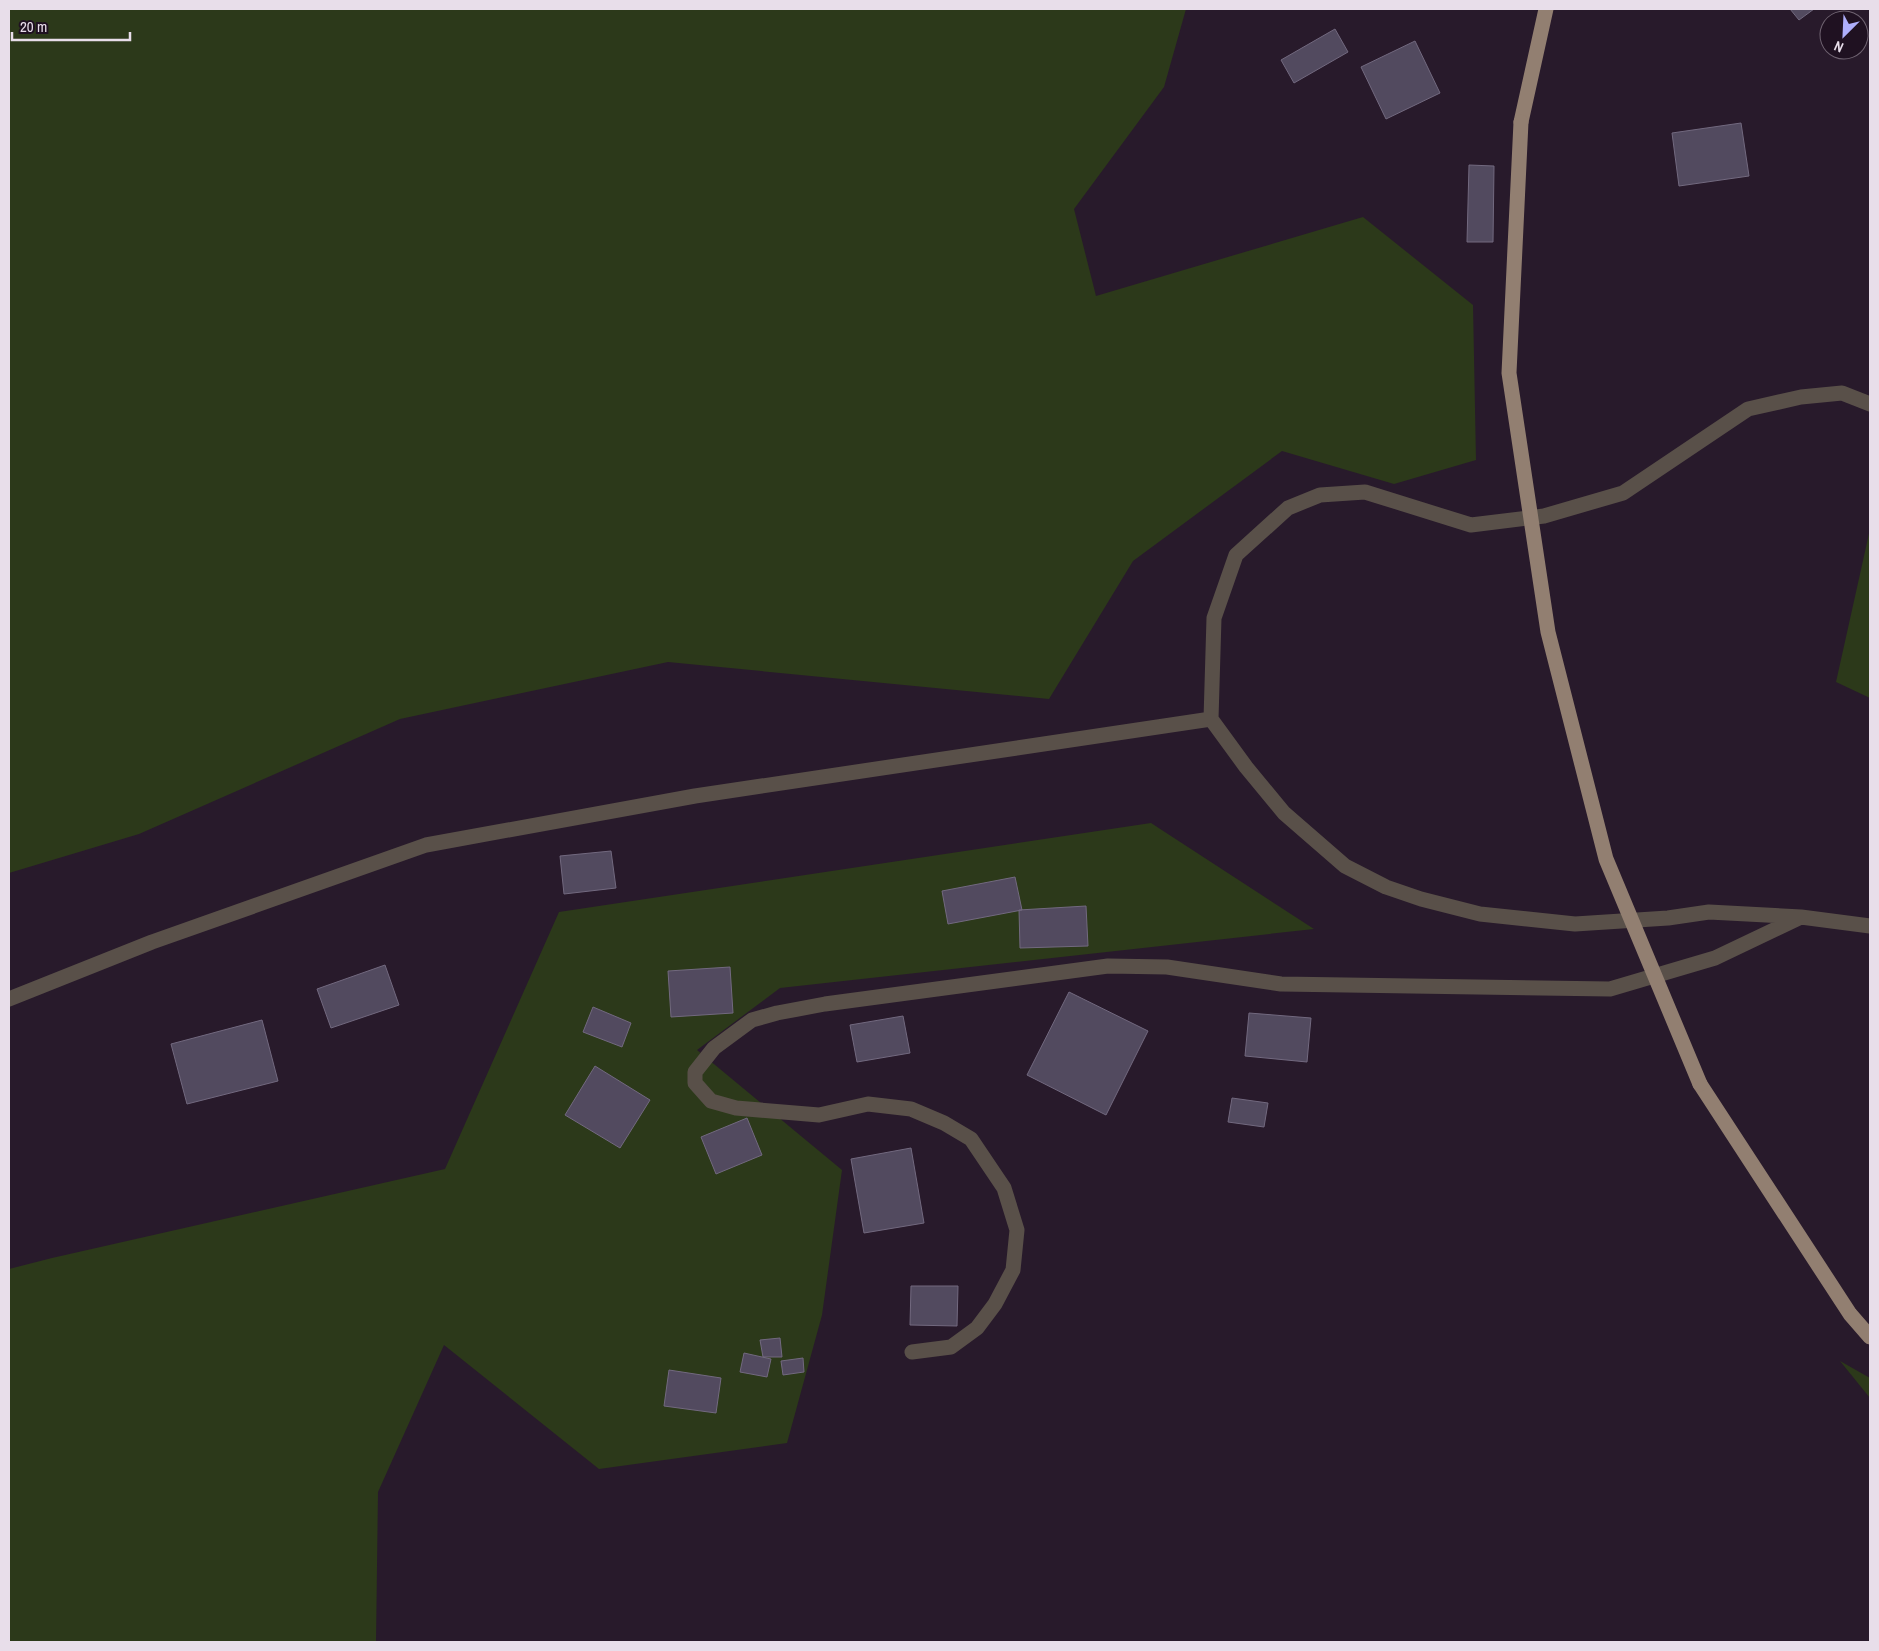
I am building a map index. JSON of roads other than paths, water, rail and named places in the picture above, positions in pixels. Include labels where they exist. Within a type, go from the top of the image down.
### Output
[{"type":"main road","points":[[1546,9],[1521,122],[1509,373],[1548,632],[1606,859],[1700,1084],[1850,1314],[1870,1337]]},
{"type":"street","points":[[1870,404],[1842,392],[1801,397],[1748,408],[1623,493],[1544,516],[1471,525],[1365,492],[1320,496],[1288,508],[1236,555],[1214,618],[1211,719],[1246,767],[1284,813],[1345,866],[1386,887],[1421,899],[1480,914],[1575,924],[1668,918],[1709,912],[1801,917],[1870,926]]},
{"type":"street","points":[[9,999],[152,942],[426,845],[695,796],[1211,719]]},
{"type":"street","points":[[912,1352],[951,1347],[978,1328],[995,1304],[1013,1270],[1017,1230],[1004,1188],[971,1139],[944,1123],[911,1109],[868,1104],[818,1115],[736,1108],[711,1101],[695,1083],[695,1072],[714,1048],[752,1020],[825,1004],[1108,966],[1168,967],[1281,984],[1610,989],[1715,958],[1801,917]]}]
